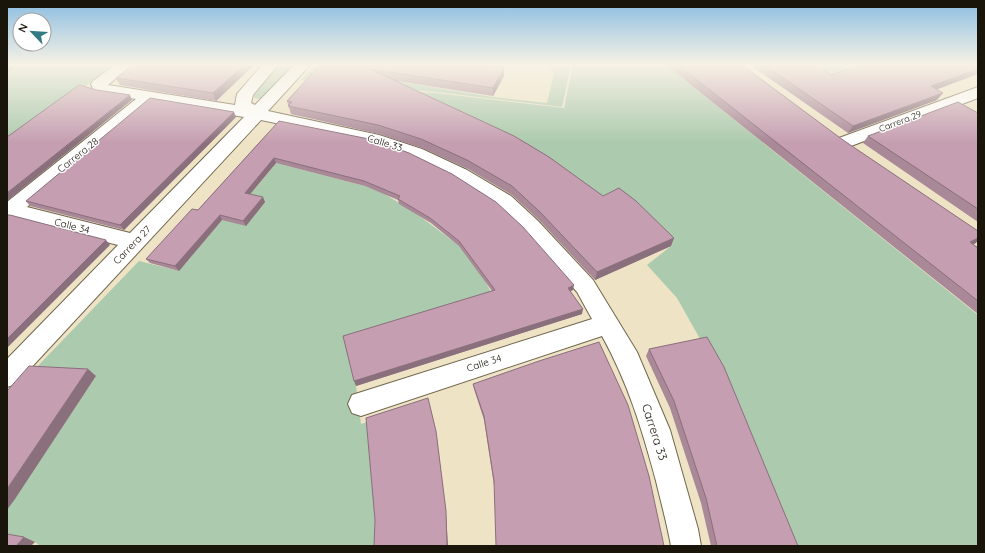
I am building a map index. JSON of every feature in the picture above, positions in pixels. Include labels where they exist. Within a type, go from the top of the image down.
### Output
[{"type":"street","name":"Calle 33","points":[[115,91],[257,114],[379,140],[416,153],[460,174],[504,201],[531,226],[585,286],[608,324]]},
{"type":"street","points":[[248,91],[245,94],[243,105],[257,114]]},
{"type":"street","name":"Carrera 27","points":[[7,376],[279,91]]},
{"type":"street","name":"Carrera 29","points":[[864,156],[839,138],[978,92]]},
{"type":"street","name":"Carrera 28","points":[[9,212],[148,97]]},
{"type":"street","name":"Calle 34","points":[[9,212],[134,242]]},
{"type":"street","name":"Calle 34","points":[[361,404],[608,324]]},
{"type":"street","name":"Carrera 33","points":[[608,324],[628,360],[656,430],[683,529],[686,546]]},
{"type":"green space","points":[[7,91],[79,91],[7,144]]},
{"type":"green space","points":[[256,91],[270,91],[264,97],[259,99],[254,97]]},
{"type":"green space","points":[[423,91],[455,91],[547,103],[550,91],[565,91],[562,107]]},
{"type":"green space","points":[[568,91],[698,91],[978,315],[978,546],[789,546],[717,369],[677,298],[647,265],[671,246],[600,205],[418,92],[564,108]]},
{"type":"green space","points":[[272,162],[365,186],[383,193],[414,212],[461,247],[484,279],[493,296],[356,386],[361,424],[367,422],[377,523],[376,546],[40,546],[35,542],[7,536],[7,510],[96,376],[32,372],[139,261],[179,271],[222,220],[247,198],[273,167]]},
{"type":"building","points":[[71,91],[102,91],[130,95],[7,193],[7,137]]},
{"type":"building","points":[[199,91],[215,91],[213,93]]},
{"type":"building","points":[[296,91],[417,91],[514,136],[549,157],[603,196],[619,188],[636,201],[674,238],[597,272],[540,212],[512,186],[467,160],[421,139],[378,125],[288,106],[292,102],[287,101]]},
{"type":"building","points":[[711,91],[777,91],[843,140],[978,231],[978,238],[970,242],[978,248],[978,301]]},
{"type":"building","points":[[802,91],[939,91],[943,93],[853,126]]},
{"type":"building","points":[[150,98],[234,112],[120,225],[26,201]]},
{"type":"building","points":[[958,102],[978,113],[978,209],[868,136]]},
{"type":"building","points":[[279,121],[374,140],[409,153],[452,174],[496,202],[523,227],[574,285],[568,288],[583,309],[354,381],[343,336],[495,290],[459,241],[430,218],[398,199],[400,196],[364,181],[274,158],[245,193],[263,197],[243,221],[220,215],[175,266],[146,259],[192,209],[198,210]]},
{"type":"building","points":[[7,215],[106,240],[7,339]]},
{"type":"building","points":[[707,337],[724,367],[798,546],[717,546],[706,498],[674,401],[649,349]]},
{"type":"building","points":[[599,342],[628,405],[649,476],[664,546],[496,546],[494,481],[484,416],[473,384]]},
{"type":"building","points":[[29,366],[88,369],[7,489],[7,391]]},
{"type":"building","points":[[428,398],[436,431],[446,511],[447,546],[374,546],[375,520],[366,418]]},
{"type":"building","points":[[7,534],[24,537],[16,546],[7,546]]}]
